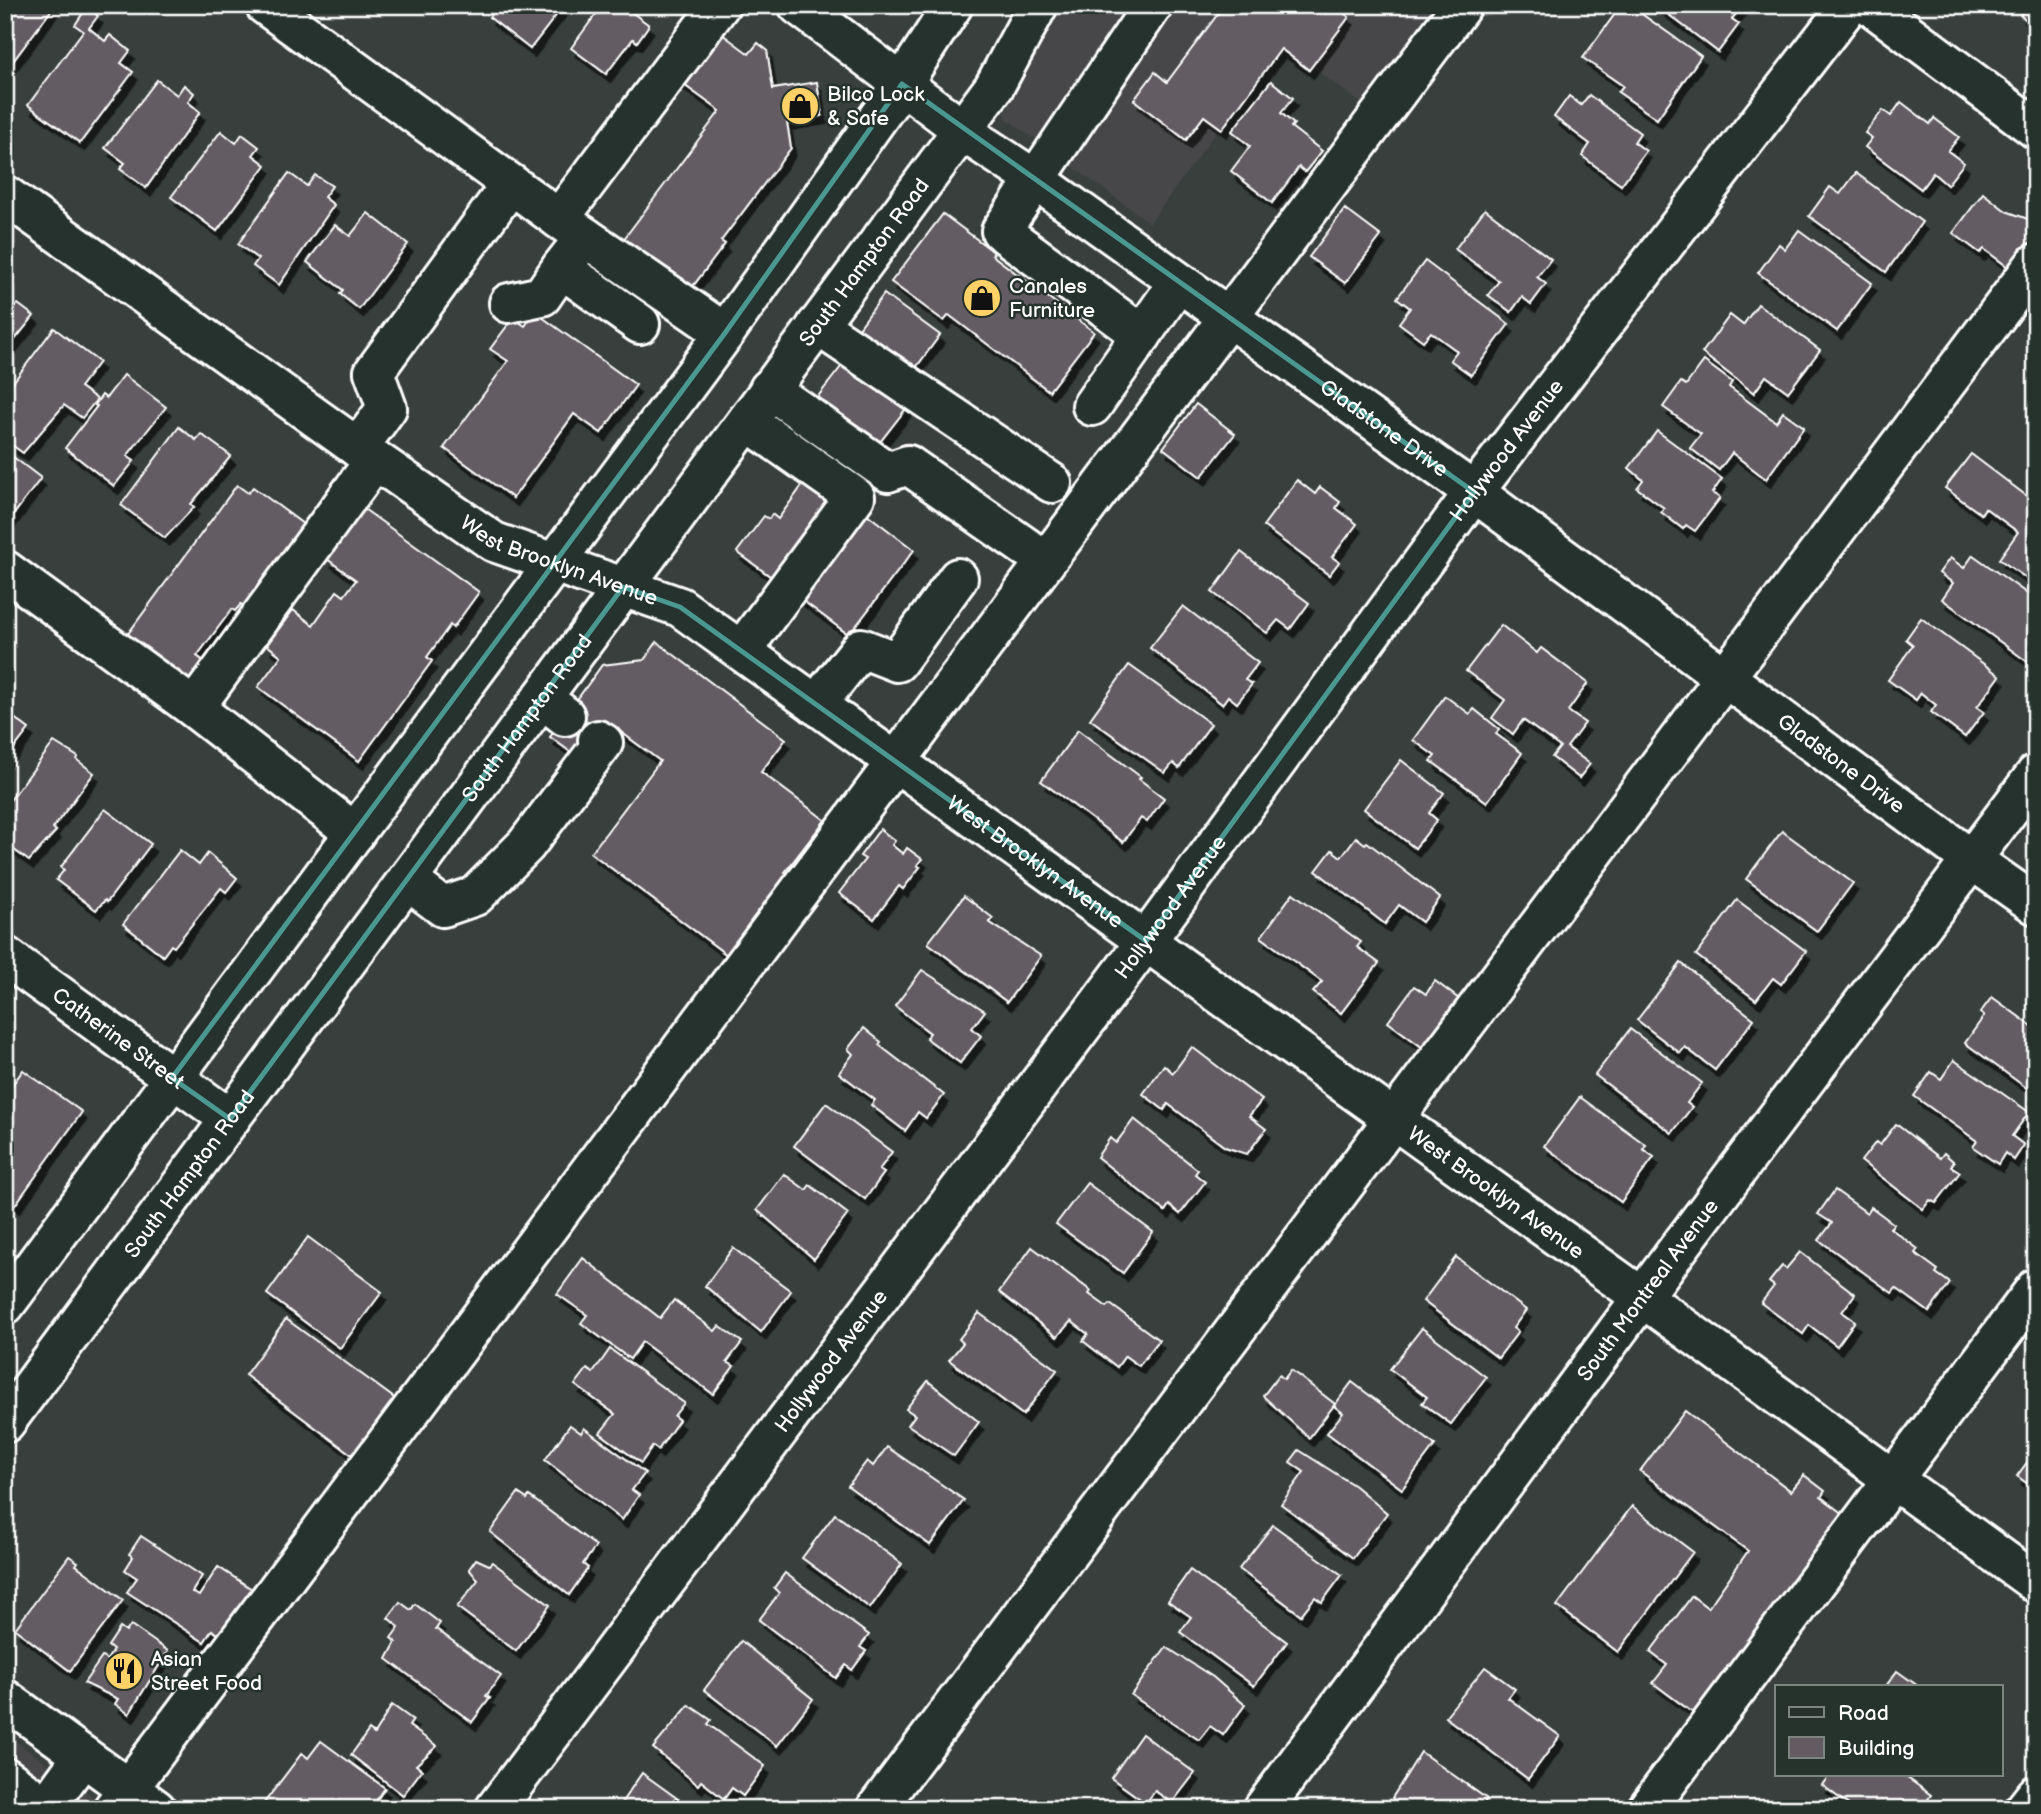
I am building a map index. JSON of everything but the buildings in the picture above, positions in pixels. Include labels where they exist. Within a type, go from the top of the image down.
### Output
[{"type":"street","points":[[265,5],[572,228],[725,333]]},
{"type":"street","points":[[509,303],[542,296],[561,268],[572,228],[720,5]]},
{"type":"street","points":[[5,1305],[725,333],[902,83],[953,5]]},
{"type":"street","name":"South Hampton Road","points":[[5,1423],[407,880],[553,707],[623,587],[994,87],[1038,5]]},
{"type":"street","points":[[1142,335],[1001,231],[1153,5]]},
{"type":"street","points":[[5,1699],[83,1756],[132,1802],[897,763],[1462,5]]},
{"type":"street","name":"Hollywood Avenue","points":[[495,1809],[1146,941],[1474,492],[1849,5]]},
{"type":"street","points":[[1870,5],[2036,129]]},
{"type":"street","name":"Gladstone Drive","points":[[799,6],[962,130],[1474,492],[2036,905]]},
{"type":"street","points":[[194,708],[367,454],[387,408],[374,372],[511,184]]},
{"type":"street","name":"West Brooklyn Avenue","points":[[5,195],[494,542],[680,607],[2036,1583]]},
{"type":"street","points":[[876,1809],[1394,1120],[1723,675],[2036,263]]},
{"type":"street","points":[[561,268],[640,324]]},
{"type":"street","points":[[1092,406],[1178,283]]},
{"type":"street","points":[[817,325],[1052,483]]},
{"type":"street","points":[[769,389],[888,472],[908,465],[1027,548]]},
{"type":"street","points":[[741,650],[855,497],[747,421]]},
{"type":"street","points":[[5,570],[194,708],[355,833]]},
{"type":"street","points":[[816,705],[861,648],[897,662],[958,578]]},
{"type":"street","points":[[407,880],[443,907],[475,896],[527,845],[603,743],[598,740]]},
{"type":"street","name":"South Montreal Avenue","points":[[1263,1809],[2036,774]]},
{"type":"street","name":"Catherine Street","points":[[5,956],[230,1119]]},
{"type":"street","points":[[1647,1809],[2036,1288]]},
{"type":"street","points":[[5,1777],[46,1807],[83,1756]]},
{"type":"street","points":[[2025,1809],[2036,1795]]},
{"type":"highlighted area","points":[[902,84],[1474,492],[1146,941],[680,607],[623,587],[230,1119],[172,1078],[725,333]]},
{"type":"shaded area","points":[[1059,5],[1438,5],[1365,106],[1280,44],[1150,223],[1007,119],[999,98]]},
{"type":"shaded area","points":[[5,1734],[101,1802],[96,1809],[5,1809]]},
{"type":"place","name":"Bilco Lock & Safe","points":[[800,106]]},
{"type":"place","name":"Canales Furniture","points":[[982,298]]},
{"type":"place","name":"Asian Street Food","points":[[124,1671]]}]
